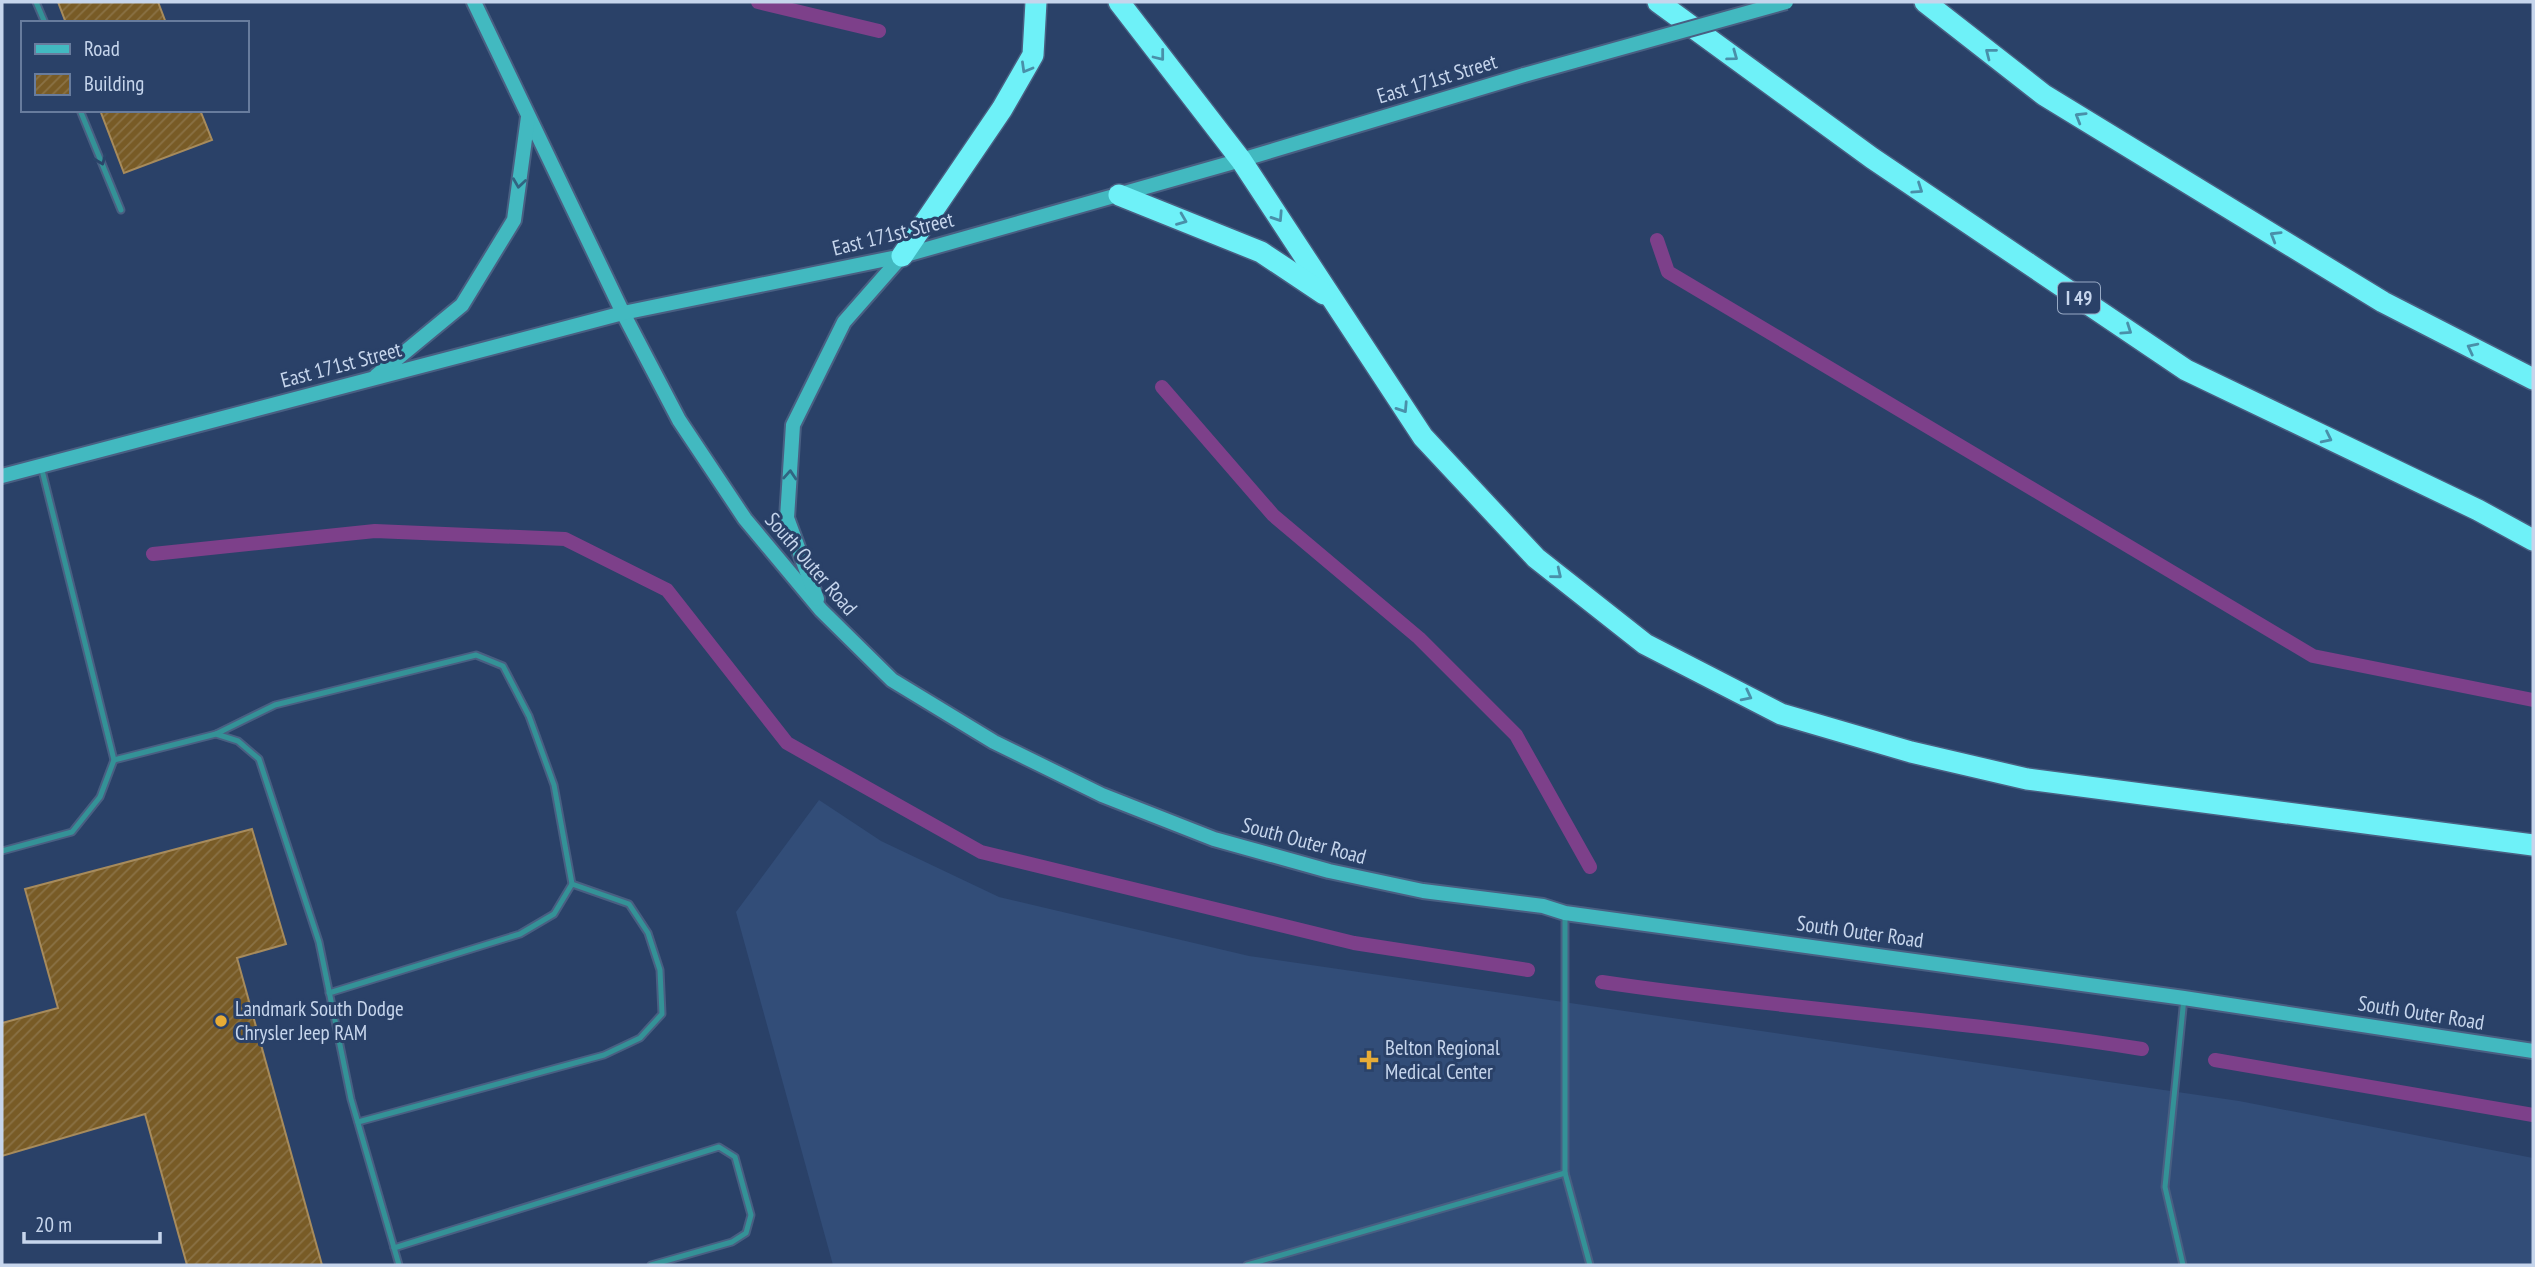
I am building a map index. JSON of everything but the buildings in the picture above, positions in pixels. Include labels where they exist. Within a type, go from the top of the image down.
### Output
[{"type":"highway","points":[[902,256],[1002,109],[1033,55],[1036,2]]},
{"type":"highway","points":[[1119,2],[1241,160],[1423,438],[1536,558],[1645,644],[1781,713],[1911,752],[2027,779],[2533,845]]},
{"type":"highway","name":"I 49","points":[[1658,2],[1871,158],[2186,370],[2478,510],[2533,540]]},
{"type":"highway","points":[[1925,2],[2044,95],[2383,302],[2533,379]]},
{"type":"highway","points":[[1119,195],[1261,252],[1332,300]]},
{"type":"main road","name":"South Outer Road","points":[[474,2],[623,313],[679,420],[745,519],[821,610],[892,680],[994,742],[1102,795],[1214,839],[1329,872],[1423,891],[2184,998],[2533,1051]]},
{"type":"main road","name":"East 171st Street","points":[[2,476],[623,313],[902,256],[1241,160],[1524,75],[1786,2]]},
{"type":"main road","points":[[372,379],[462,305],[514,220],[528,116]]},
{"type":"main road","points":[[821,610],[787,519],[793,425],[844,323],[902,256]]},
{"type":"lane","points":[[36,2],[44,21]]},
{"type":"lane","points":[[81,112],[121,209]]},
{"type":"lane","points":[[2,851],[72,832],[100,797],[114,760],[41,466]]},
{"type":"lane","points":[[114,760],[216,734],[275,705],[476,655],[503,666],[529,716],[554,785],[572,884],[554,914],[520,934],[330,993]]},
{"type":"lane","points":[[216,734],[238,741],[259,759],[319,942],[358,1122],[399,1265]]},
{"type":"lane","points":[[358,1122],[604,1055],[640,1038],[662,1014],[660,970],[648,933],[629,905],[572,884]]},
{"type":"lane","points":[[1565,913],[1565,1173],[1590,1265]]},
{"type":"lane","points":[[2183,1265],[2165,1187],[2184,998]]},
{"type":"lane","points":[[394,1248],[719,1147],[735,1157],[751,1215],[746,1233],[732,1242],[651,1265]]},
{"type":"lane","points":[[1247,1265],[1565,1173]]},
{"type":"shaded area","name":"Belton Regional Medical Center","points":[[819,800],[881,841],[999,897],[1249,956],[2239,1101],[2533,1158],[2533,1265],[833,1265],[736,912]]},
{"type":"waterway","points":[[758,2],[879,31]]},
{"type":"waterway","points":[[1657,240],[1668,272],[2313,656],[2533,700]]},
{"type":"waterway","points":[[1162,387],[1273,515],[1419,638],[1516,735],[1590,867]]},
{"type":"waterway","points":[[153,554],[375,531],[565,539],[667,590],[787,743],[981,852],[1354,943],[1528,970]]},
{"type":"waterway","points":[[1602,982],[2007,1030],[2142,1049]]},
{"type":"waterway","points":[[2215,1060],[2533,1115]]},
{"type":"place","name":"Landmark South Dodge Chrysler Jeep RAM","points":[[221,1021]]},
{"type":"place","name":"Belton Regional Medical Center","points":[[1369,1060]]}]
